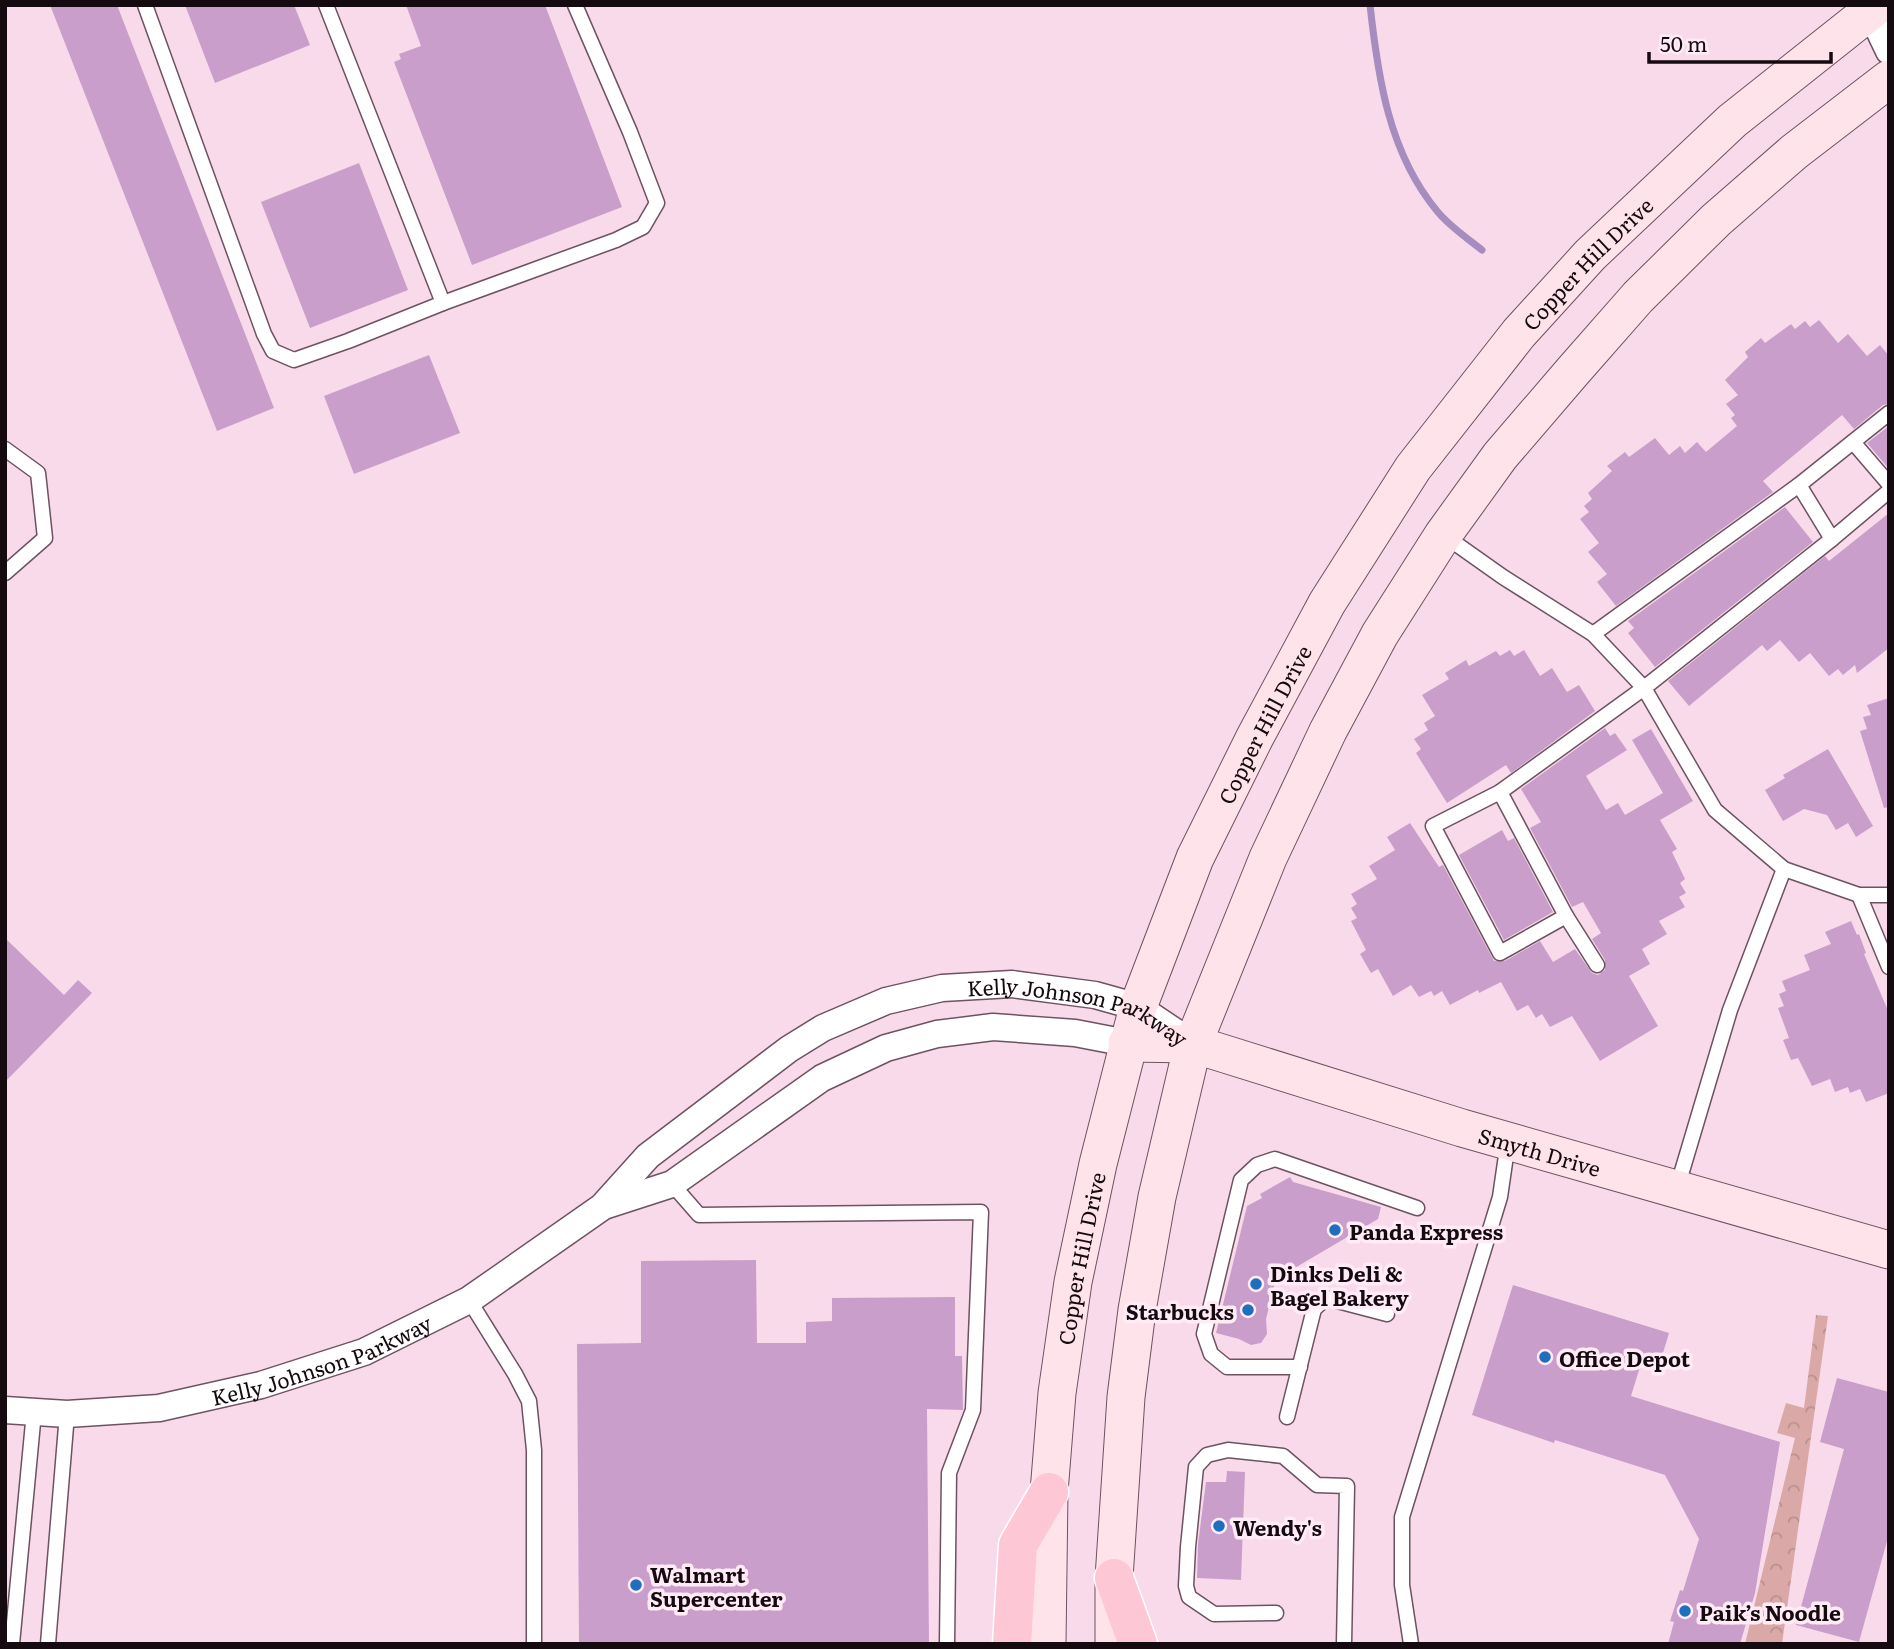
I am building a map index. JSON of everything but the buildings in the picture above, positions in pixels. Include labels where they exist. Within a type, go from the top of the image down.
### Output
[{"type":"main road","name":"Copper Hill Drive","points":[[1047,1644],[1049,1492],[1058,1393],[1073,1282],[1127,1043],[1195,858],[1255,737],[1327,603],[1413,468],[1519,334],[1590,256],[1732,121],[1876,12]]},
{"type":"main road","points":[[1114,1644],[1114,1578],[1126,1397],[1137,1310],[1157,1197],[1193,1044],[1268,858],[1328,731],[1380,634],[1443,535],[1500,456],[1638,297],[1716,220],[1784,161],[1889,79]]},
{"type":"main road","name":"Kelly Johnson Parkway","points":[[1127,1043],[1193,1044]]},
{"type":"main road","name":"Smyth Drive","points":[[1193,1044],[1508,1141],[1889,1250]]},
{"type":"main road","points":[[1012,1644],[1018,1545],[1049,1492]]},
{"type":"main road","points":[[1114,1578],[1138,1644]]},
{"type":"street","points":[[1876,12],[1889,51]]},
{"type":"street","name":"Kelly Johnson Parkway","points":[[5,1410],[67,1414],[159,1408],[261,1385],[364,1352],[470,1300],[602,1207],[648,1156],[789,1049],[823,1028],[886,1002],[942,988],[1012,984],[1095,995],[1138,1007],[1193,1044]]},
{"type":"street","name":"Kelly Johnson Parkway","points":[[602,1207],[672,1184],[822,1078],[886,1048],[937,1034],[993,1027],[1075,1033],[1127,1043]]},
{"type":"lane","points":[[145,5],[264,334],[273,351],[294,360],[643,227],[657,203],[630,132],[575,5]]},
{"type":"lane","points":[[326,5],[443,303]]},
{"type":"lane","points":[[1593,634],[1799,485],[1889,413]]},
{"type":"lane","points":[[1853,442],[1889,484]]},
{"type":"lane","points":[[5,449],[38,473],[45,538],[5,573]]},
{"type":"lane","points":[[1799,485],[1832,539]]},
{"type":"lane","points":[[1566,916],[1500,953],[1433,826],[1500,792],[1644,688],[1889,491]]},
{"type":"lane","points":[[1443,535],[1593,634],[1644,688],[1716,810],[1784,869],[1858,895],[1889,895]]},
{"type":"lane","points":[[1500,792],[1566,916],[1597,965]]},
{"type":"lane","points":[[1677,1189],[1730,1010],[1784,869]]},
{"type":"lane","points":[[1858,895],[1889,967]]},
{"type":"lane","points":[[1411,1644],[1402,1585],[1402,1517],[1500,1197],[1508,1141]]},
{"type":"lane","points":[[1300,1367],[1227,1367],[1211,1354],[1204,1334],[1241,1181],[1256,1165],[1275,1159],[1417,1208]]},
{"type":"lane","points":[[672,1184],[699,1215],[981,1212],[973,1410],[949,1473],[947,1644]]},
{"type":"lane","points":[[1287,1418],[1314,1309],[1326,1298],[1387,1314]]},
{"type":"lane","points":[[470,1300],[529,1401],[534,1450],[534,1644]]},
{"type":"lane","points":[[20,1644],[13,1637],[34,1412]]},
{"type":"lane","points":[[48,1644],[67,1414]]},
{"type":"lane","points":[[1276,1613],[1214,1614],[1189,1597],[1186,1586],[1187,1560],[1196,1467],[1207,1455],[1227,1450],[1283,1456],[1317,1485],[1347,1486],[1344,1644]]},
{"type":"green space","points":[[1816,1315],[1828,1316],[1782,1644],[1745,1644],[1795,1438],[1777,1433],[1786,1403],[1804,1408]]},
{"type":"waterway","points":[[1370,5],[1388,114],[1407,165],[1442,216],[1482,250]]},
{"type":"place","name":"Panda Express","points":[[1335,1230]]},
{"type":"place","name":"Dinks Deli & Bagel Bakery","points":[[1256,1284]]},
{"type":"place","name":"Starbucks","points":[[1248,1310]]},
{"type":"place","name":"Office Depot","points":[[1545,1357]]},
{"type":"place","name":"Wendy's","points":[[1219,1526]]},
{"type":"place","name":"Walmart Supercenter","points":[[636,1585]]},
{"type":"place","name":"Paik’s Noodle","points":[[1685,1611]]}]
